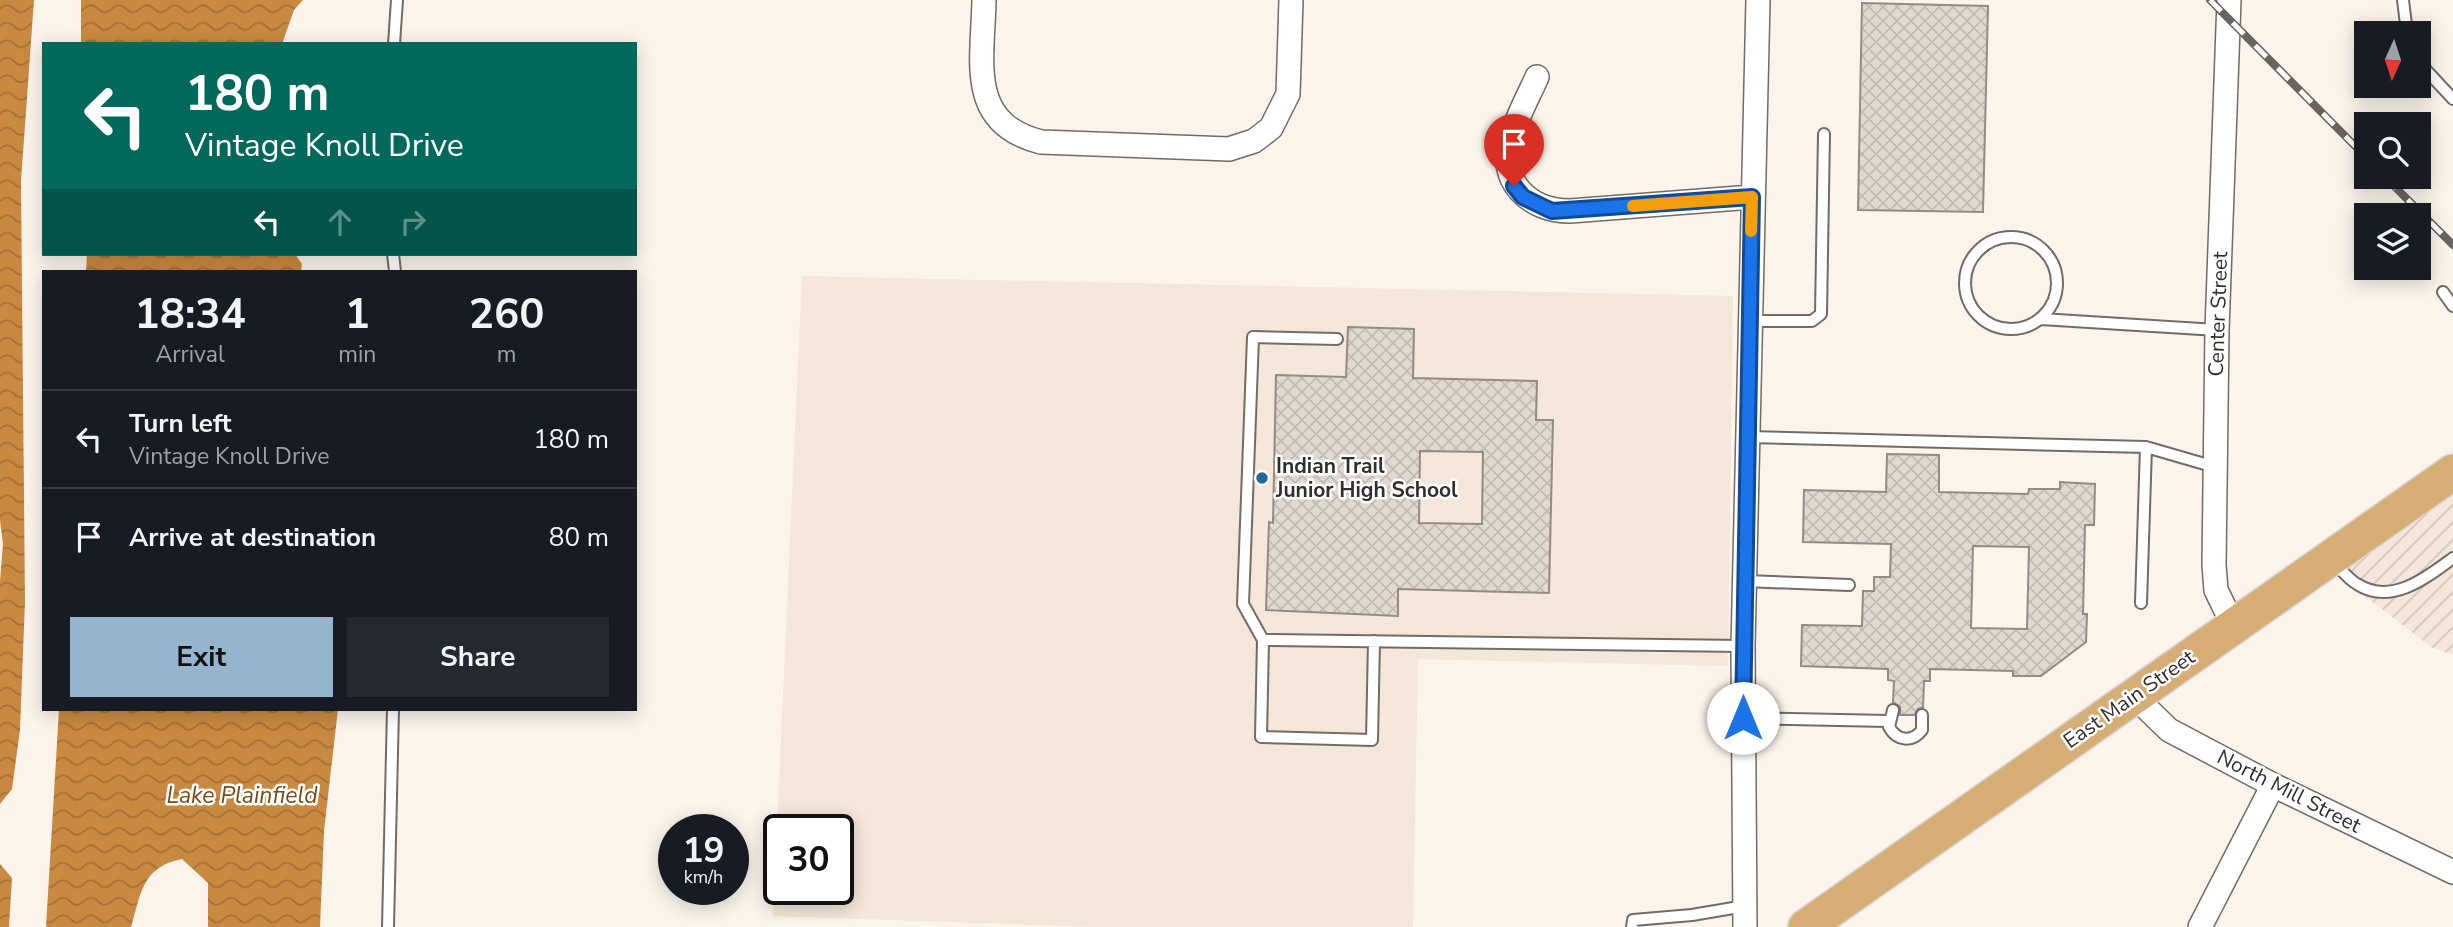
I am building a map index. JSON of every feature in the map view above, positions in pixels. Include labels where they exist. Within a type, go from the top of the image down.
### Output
[{"type":"main road","name":"East Main Street","points":[[1807,927],[2453,472]]},
{"type":"street","points":[[984,0],[986,101],[1006,129],[1041,142],[1229,149],[1264,135],[1284,107],[1289,77],[1291,0]]},
{"type":"street","points":[[1745,916],[1743,646],[1758,0]]},
{"type":"street","name":"Center Street","points":[[2229,0],[2217,330],[2215,467],[2216,590],[2233,625]]},
{"type":"street","points":[[1537,77],[1510,139],[1508,166],[1514,186],[1537,206],[1552,211],[1570,211],[1752,197]]},
{"type":"street","name":"North Mill Street","points":[[2134,696],[2169,730],[2273,785],[2453,872]]},
{"type":"street","points":[[2200,927],[2273,785]]},
{"type":"lane","points":[[394,42],[397,0]]},
{"type":"lane","points":[[2403,0],[2406,21]]},
{"type":"lane","points":[[2431,75],[2453,99]]},
{"type":"lane","points":[[1749,321],[1812,321],[1821,314],[1825,134]]},
{"type":"lane","points":[[2041,319],[2049,310],[2058,287],[2053,264],[2047,253],[2027,240],[2015,237],[1991,241],[1981,248],[1973,256],[1965,279],[1965,291],[1975,313],[1984,321],[2007,330],[2019,329],[2041,319],[2217,330]]},
{"type":"lane","points":[[2443,292],[2453,306]]},
{"type":"lane","points":[[1337,339],[1253,337],[1242,604],[1263,640],[1261,737],[1372,740],[1374,641]]},
{"type":"lane","points":[[1747,437],[2146,447],[2215,467]]},
{"type":"lane","points":[[2141,603],[2146,447]]},
{"type":"lane","points":[[2331,559],[2356,584],[2372,591],[2389,592],[2410,588],[2453,558]]},
{"type":"lane","points":[[1744,581],[1849,585]]},
{"type":"lane","points":[[1263,640],[1743,646]]},
{"type":"lane","points":[[388,927],[393,711]]},
{"type":"lane","points":[[1743,718],[1891,715],[1893,733],[1898,738],[1912,739],[1922,730],[1922,715]]},
{"type":"lane","points":[[1632,927],[1633,920],[1692,915],[1745,916]]},
{"type":"shaded area","name":"Indian Trail Junior High School","points":[[802,276],[1733,296],[1728,666],[1418,659],[1413,927],[1095,927],[773,916],[773,905],[854,905],[854,814],[778,814]]},
{"type":"shaded area","points":[[2453,487],[2453,655],[2431,647],[2331,570]]},
{"type":"water","points":[[0,0],[34,0],[21,181],[25,601],[20,730],[12,789],[0,804],[0,581],[3,544],[0,520]]},
{"type":"water","points":[[81,0],[303,0],[294,10],[283,42],[81,42]]},
{"type":"water","points":[[87,256],[296,256],[302,264],[301,270],[86,270]]},
{"type":"water","name":"Lake Plainfield","points":[[59,711],[338,711],[324,831],[320,927],[208,927],[208,883],[182,859],[159,868],[145,883],[131,927],[46,927]]},
{"type":"water","points":[[0,864],[12,878],[9,927],[0,927]]},
{"type":"building","points":[[1862,3],[1988,6],[1983,212],[1858,210]]},
{"type":"building","points":[[1348,327],[1414,329],[1413,378],[1537,381],[1536,420],[1553,420],[1549,593],[1398,589],[1398,616],[1266,610],[1269,522],[1273,523],[1276,375],[1346,377]],"holes":[[[1420,451],[1483,452],[1482,524],[1419,523]]]},
{"type":"building","points":[[1887,454],[1939,455],[1939,492],[2028,494],[2029,489],[2060,489],[2060,482],[2095,484],[2094,525],[2085,525],[2083,614],[2087,614],[2086,642],[2041,676],[2013,676],[2013,671],[1930,669],[1930,681],[1924,681],[1923,707],[1914,715],[1900,715],[1900,707],[1893,702],[1894,681],[1888,680],[1888,669],[1801,666],[1802,625],[1862,626],[1863,591],[1874,591],[1874,577],[1890,577],[1891,544],[1803,542],[1804,490],[1886,492]],"holes":[[[1973,546],[2029,547],[2027,629],[1971,628]]]},
{"type":"railway","points":[[2210,0],[2354,145]]},
{"type":"railway","points":[[2397,189],[2453,245]]},
{"type":"slow traffic","points":[[1633,206],[1752,197],[1751,231]]},
{"type":"place","name":"Indian Trail Junior High School","points":[[1262,478]]},
{"type":"route","points":[[1514,186],[1523,197],[1552,211],[1752,197],[1743,718]]}]
